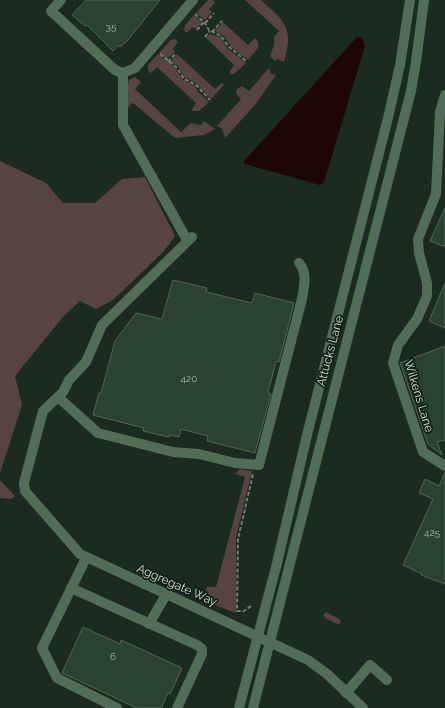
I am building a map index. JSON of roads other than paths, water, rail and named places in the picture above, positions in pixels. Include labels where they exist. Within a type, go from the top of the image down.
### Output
[{"type":"street","points":[[61,0],[51,11],[114,70],[123,73],[131,71],[139,64],[193,0]]},
{"type":"street","name":"Attucks Lane","points":[[239,708],[277,563],[307,435],[388,118],[400,65],[410,0]]},
{"type":"street","name":"Attucks Lane","points":[[253,708],[411,91],[418,54],[424,0]]},
{"type":"street","points":[[123,73],[123,125],[190,239],[102,325],[86,362],[69,380],[58,397],[98,433],[173,452],[199,454],[235,463],[260,464],[302,299],[304,271],[299,263]]},
{"type":"street","name":"Wilkens Lane","points":[[445,95],[440,112],[436,194],[418,239],[419,253],[428,283],[427,296],[417,320],[398,345],[393,363],[423,452],[445,466]]},
{"type":"street","name":"Aggregate Way","points":[[58,397],[42,414],[24,487],[28,494],[75,549],[86,558],[167,593],[314,663],[363,708]]},
{"type":"street","points":[[86,558],[42,648],[57,678],[117,708]]},
{"type":"street","points":[[71,588],[197,645],[202,649],[202,654],[177,708]]},
{"type":"street","points":[[149,624],[167,593]]},
{"type":"street","points":[[346,693],[370,665],[387,680]]}]
